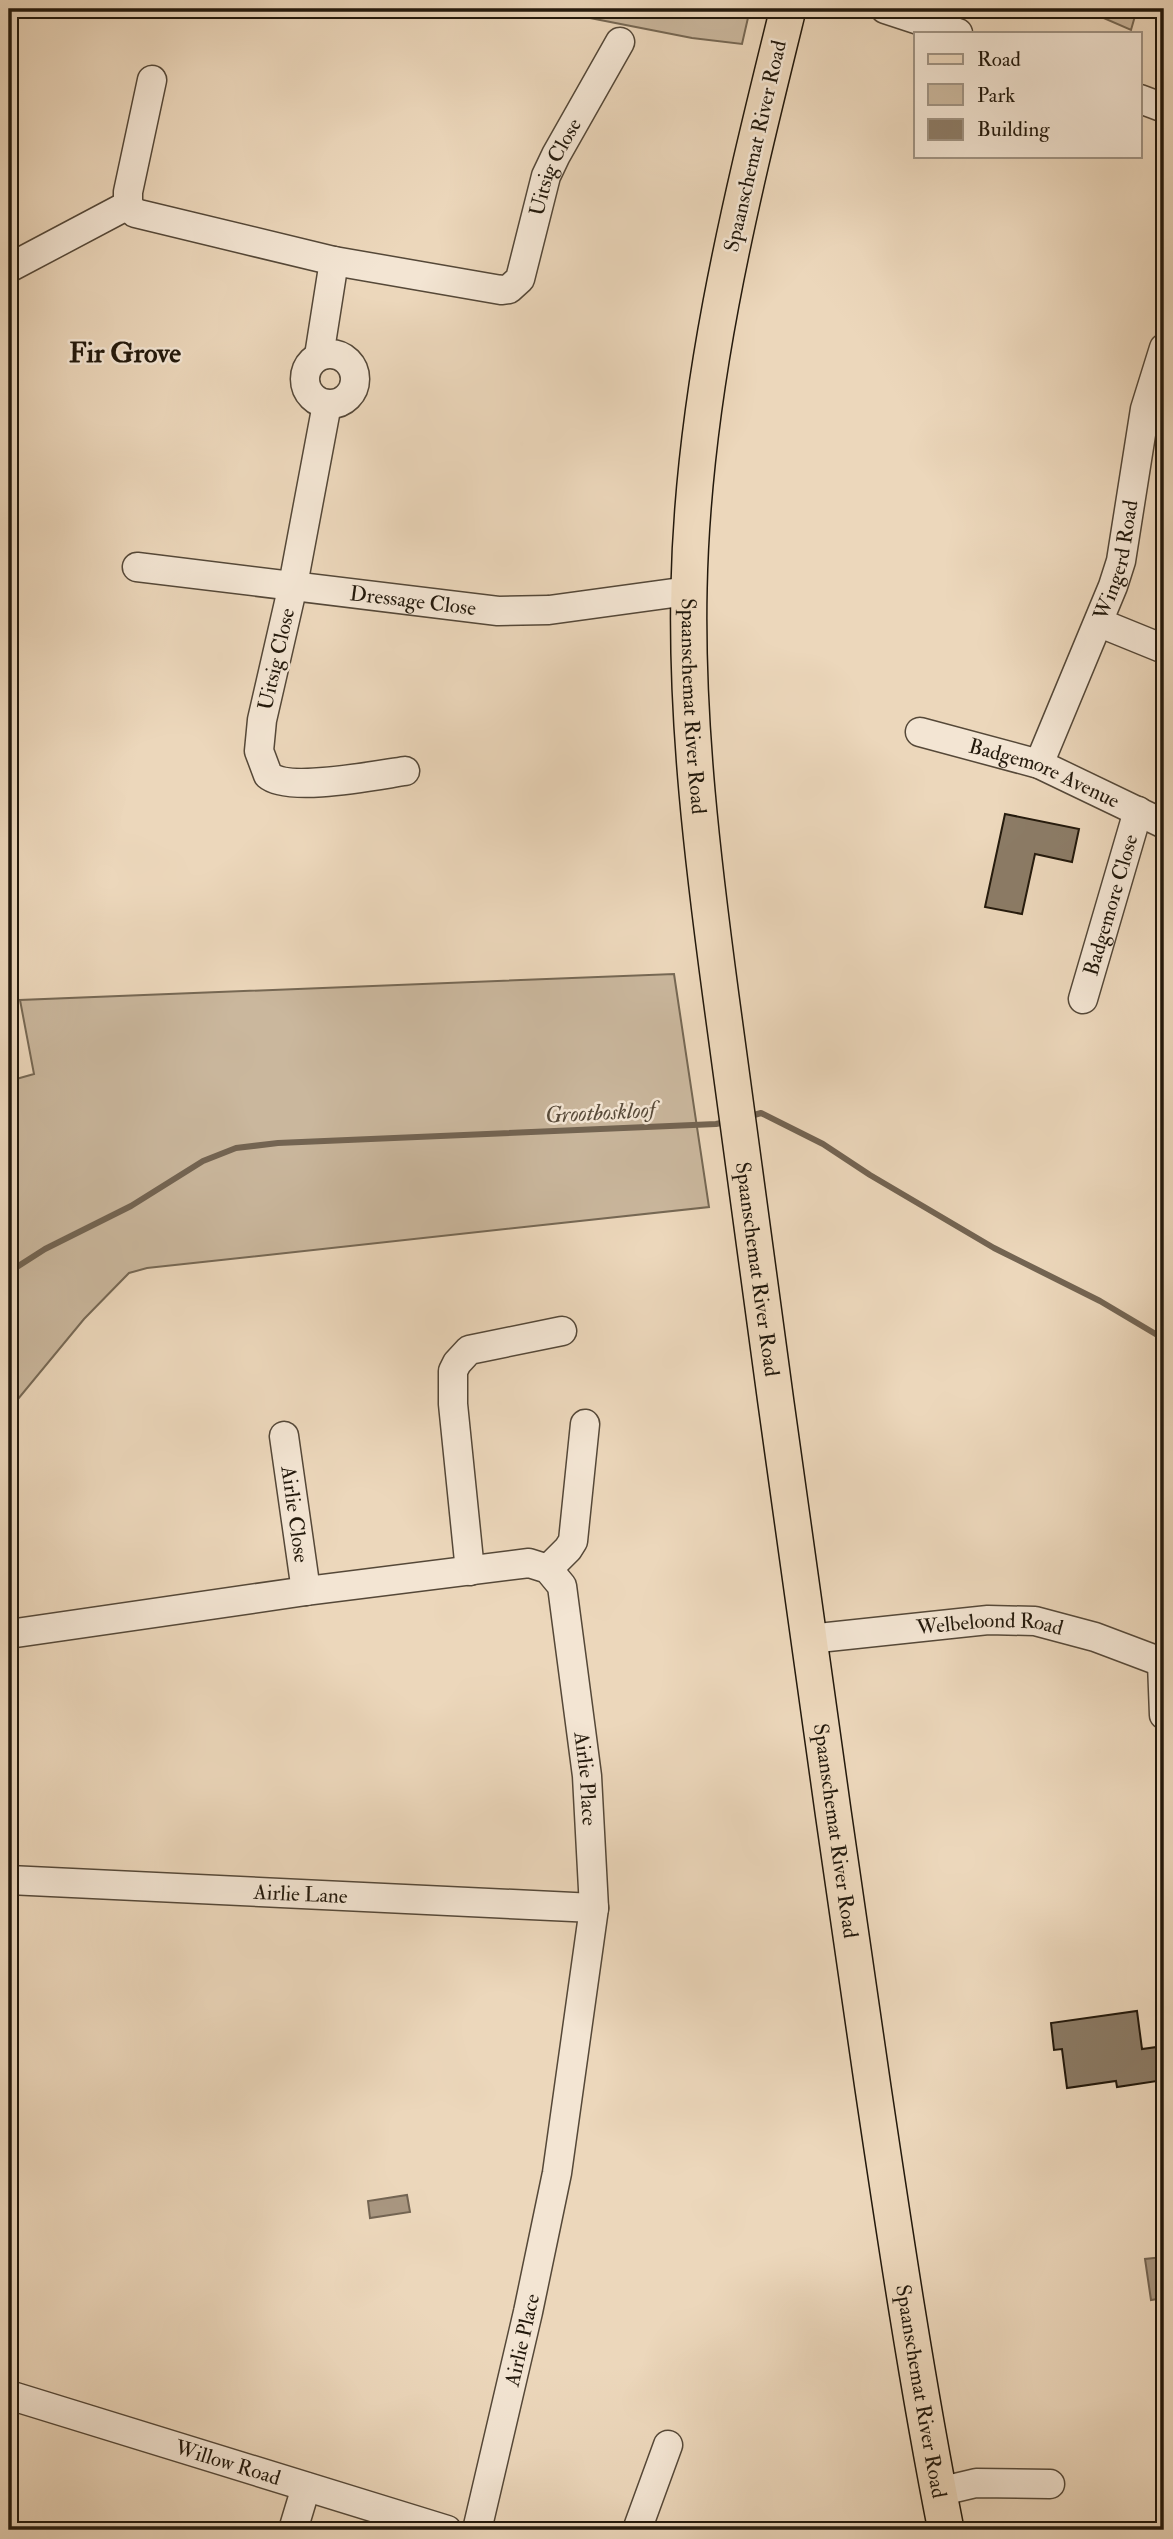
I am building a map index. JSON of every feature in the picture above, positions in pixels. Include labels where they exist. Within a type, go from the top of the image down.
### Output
[{"type":"main road","name":"Spaanschemat River Road","points":[[788,9],[746,180],[707,379],[695,484],[688,591],[692,724],[701,839],[737,1119],[853,1960],[911,2343],[946,2530]]},
{"type":"street","points":[[885,9],[955,32]]},
{"type":"street","name":"Uitsig Close","points":[[128,205],[141,216],[334,261],[501,290],[514,285],[520,279],[537,207],[556,155],[620,42]]},
{"type":"street","points":[[9,268],[128,205],[128,192],[152,80]]},
{"type":"street","points":[[1142,100],[1164,108]]},
{"type":"street","points":[[319,356],[334,261]]},
{"type":"street","name":"Wingerd Road","points":[[1039,764],[1100,623],[1121,561],[1138,442],[1148,396],[1164,348]]},
{"type":"street","points":[[328,354],[346,359],[352,366],[355,384],[345,399],[327,404],[313,398],[305,383],[307,367],[319,356],[328,354]]},
{"type":"street","name":"Uitsig Close","points":[[327,404],[293,585],[262,720],[259,751],[268,775],[275,781],[289,783],[354,779],[405,771]]},
{"type":"street","name":"Dressage Close","points":[[137,567],[468,608],[526,612],[688,591]]},
{"type":"street","points":[[1100,623],[1164,649]]},
{"type":"street","name":"Badgemore Avenue","points":[[919,732],[1039,764],[1164,824]]},
{"type":"street","name":"Badgemore Close","points":[[1083,999],[1138,811]]},
{"type":"street","points":[[470,1570],[453,1404],[453,1371],[469,1350],[562,1331]]},
{"type":"street","points":[[9,1634],[306,1591],[528,1563],[548,1569],[573,1541],[585,1424]]},
{"type":"street","name":"Airlie Close","points":[[284,1436],[306,1591]]},
{"type":"street","name":"Airlie Place","points":[[477,2530],[557,2173],[594,1908],[587,1776],[572,1656],[562,1586],[548,1569]]},
{"type":"street","name":"Welbeloond Road","points":[[809,1639],[988,1620],[1035,1621],[1085,1634],[1163,1663]]},
{"type":"street","points":[[1163,1663],[1164,1716]]},
{"type":"street","name":"Airlie Lane","points":[[9,1880],[594,1908]]},
{"type":"street","name":"Willow Road","points":[[9,2395],[447,2530]]},
{"type":"street","points":[[637,2530],[668,2445]]},
{"type":"street","points":[[939,2492],[976,2483],[1050,2484]]},
{"type":"street","points":[[293,2530],[306,2487]]},
{"type":"green space","points":[[544,9],[750,9],[742,44],[692,38]]},
{"type":"green space","points":[[1083,9],[1137,9],[1131,30]]},
{"type":"green space","points":[[674,974],[709,1207],[147,1268],[129,1273],[84,1319],[9,1410],[9,1081],[34,1074],[20,1000]]},
{"type":"shaded area","points":[[407,2195],[410,2212],[370,2218],[368,2201]]},
{"type":"shaded area","points":[[1163,2257],[1164,2298],[1151,2300],[1145,2259]]},
{"type":"building","points":[[1005,814],[1079,829],[1072,862],[1035,854],[1022,914],[985,907]]},
{"type":"building","points":[[1137,2011],[1142,2049],[1164,2046],[1164,2080],[1117,2087],[1116,2081],[1067,2088],[1062,2049],[1054,2050],[1051,2023]]},
{"type":"waterway","name":"Grootboskloof","points":[[747,1117],[761,1113],[823,1144],[994,1248],[1100,1301],[1164,1339]]},
{"type":"waterway","name":"Grootboskloof","points":[[9,1272],[45,1249],[131,1206],[203,1161],[236,1148],[278,1143],[726,1122]]},
{"type":"district","name":"Fir Grove","points":[[125,352]]}]
